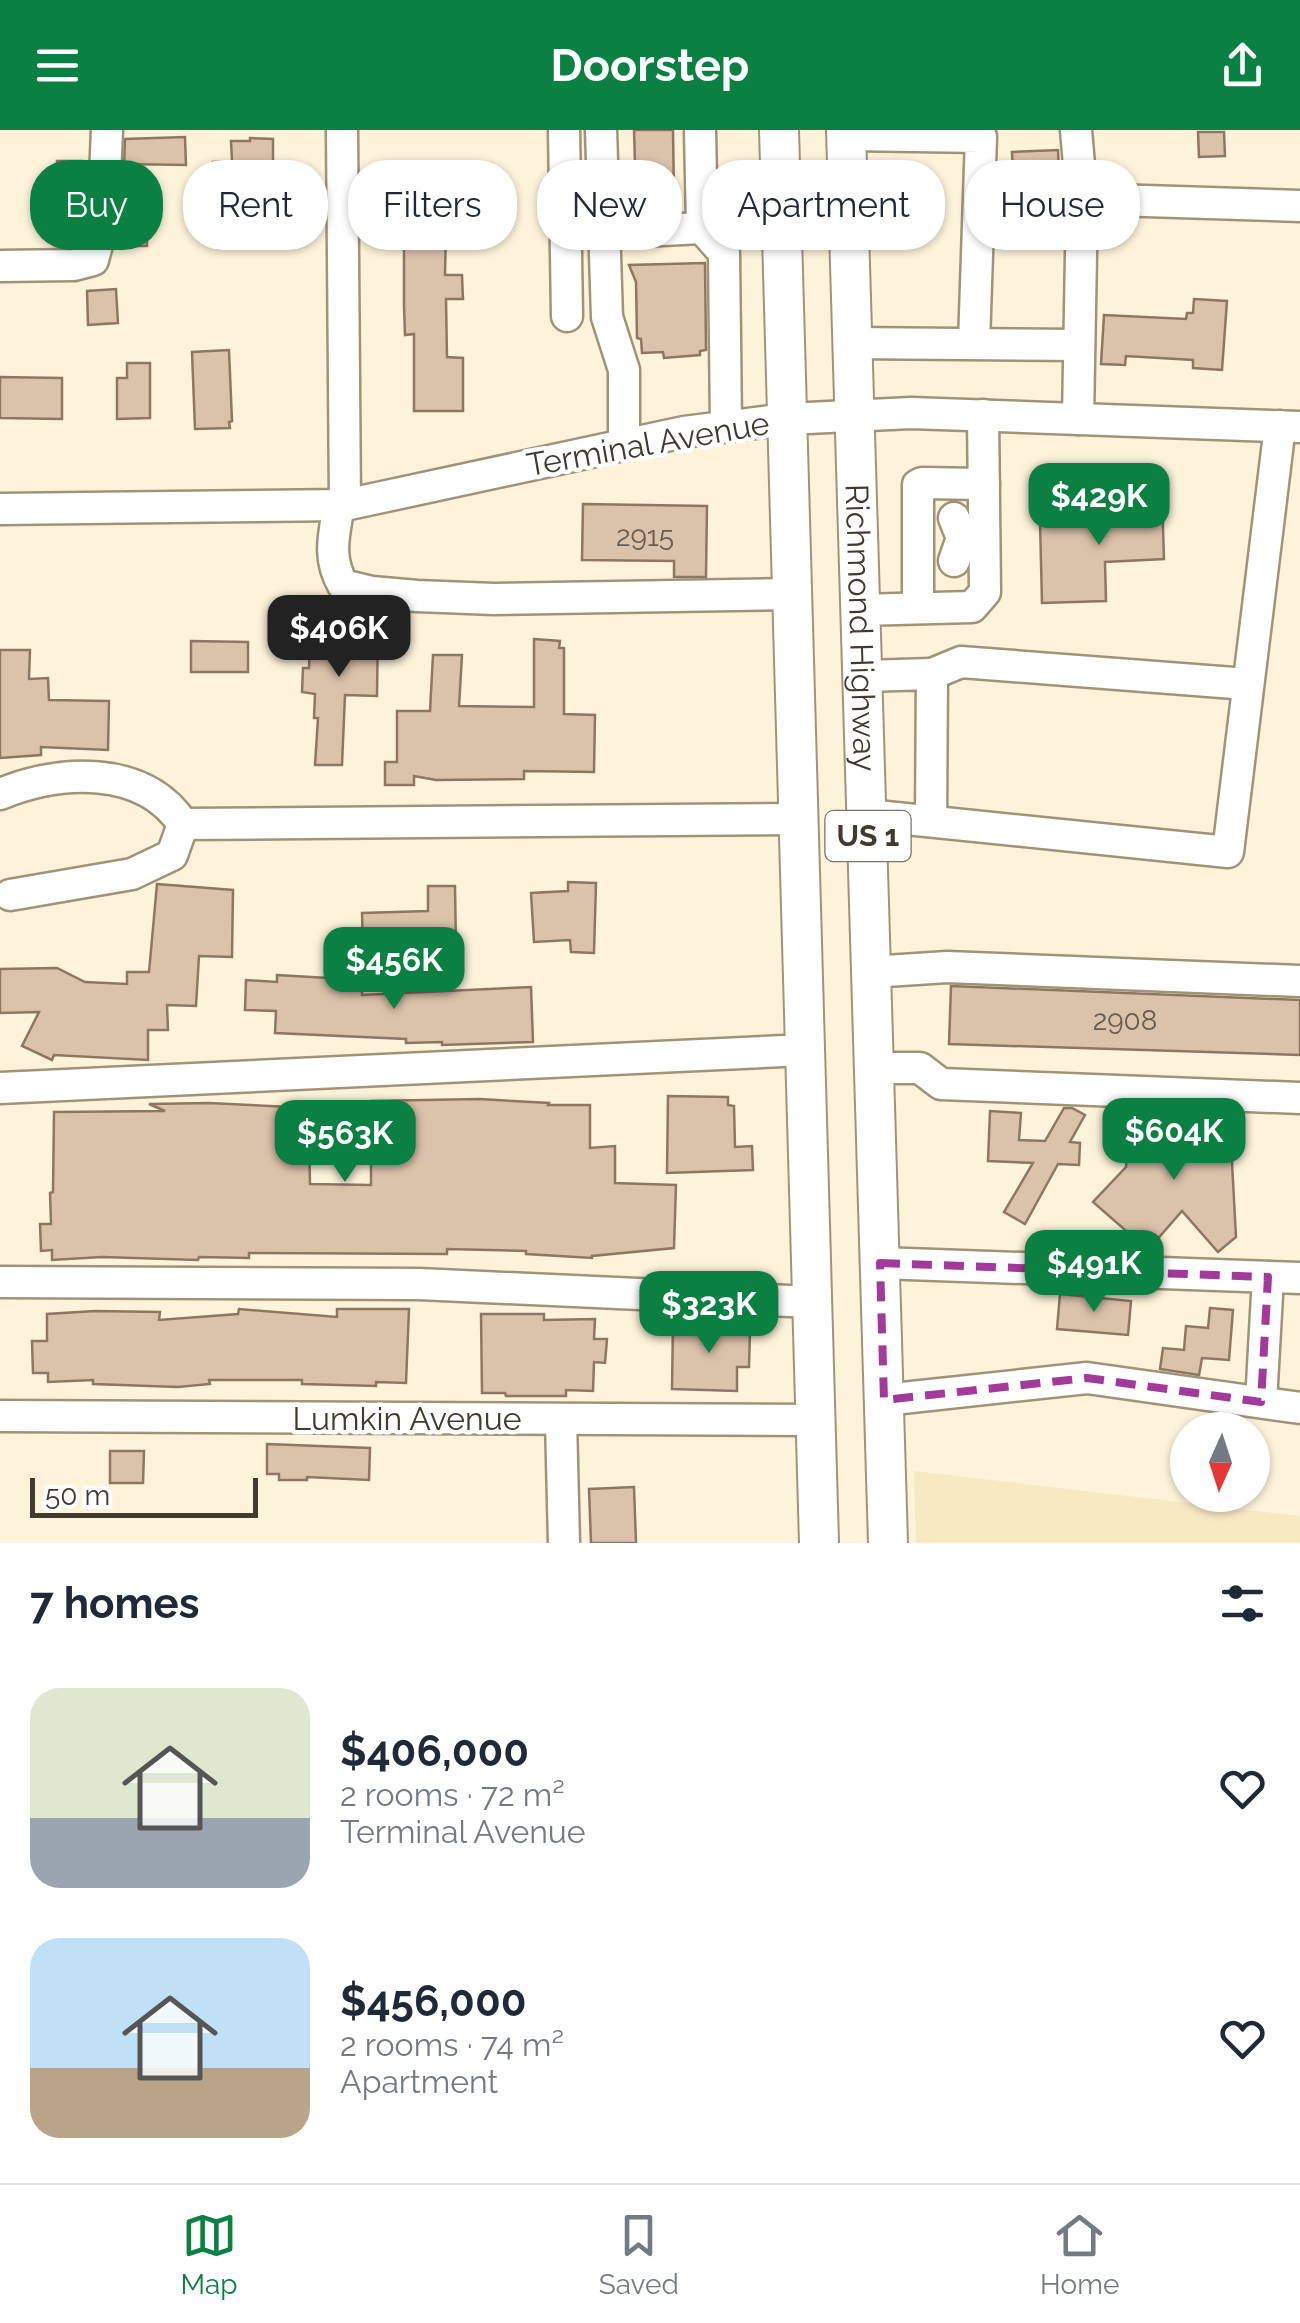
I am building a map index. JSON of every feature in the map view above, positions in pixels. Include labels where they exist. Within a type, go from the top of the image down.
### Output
[{"type":"main road","name":"Richmond Highway","points":[[779,130],[819,1543]]},
{"type":"main road","name":"Richmond Highway","points":[[846,133],[888,1543]]},
{"type":"street","points":[[0,266],[74,266],[93,260],[103,222],[107,130]]},
{"type":"street","points":[[342,130],[342,505],[333,543],[334,570],[342,584],[372,592],[494,599],[793,594]]},
{"type":"street","points":[[564,130],[567,316]]},
{"type":"street","points":[[602,130],[603,160]]},
{"type":"street","points":[[682,229],[702,228],[700,130]]},
{"type":"street","points":[[1076,130],[1079,160]]},
{"type":"street","points":[[846,133],[981,134],[974,343]]},
{"type":"street","points":[[1140,201],[1300,206]]},
{"type":"street","points":[[604,250],[606,318],[624,370],[624,445]]},
{"type":"street","points":[[722,250],[726,426]]},
{"type":"street","points":[[1078,419],[1081,250]]},
{"type":"street","points":[[851,343],[1079,345]]},
{"type":"street","points":[[918,608],[946,539],[984,484],[983,415]]},
{"type":"street","name":"Terminal Avenue","points":[[0,509],[342,505],[684,432],[787,418],[983,415],[1290,427]]},
{"type":"street","points":[[867,814],[1228,852],[1247,684],[1290,427]]},
{"type":"street","points":[[860,610],[972,606],[980,600],[985,592],[946,539],[918,485],[984,484]]},
{"type":"street","points":[[864,676],[932,674],[961,662],[1247,684]]},
{"type":"street","points":[[931,822],[932,674]]},
{"type":"street","points":[[0,794],[28,783],[90,775],[138,786],[172,809],[183,824]]},
{"type":"street","points":[[183,824],[799,818]]},
{"type":"street","points":[[3,899],[132,874],[172,855],[183,824]]},
{"type":"street","points":[[871,972],[947,967],[1300,981]]},
{"type":"street","points":[[0,1088],[804,1050]]},
{"type":"street","points":[[874,1068],[920,1068],[941,1084],[1300,1098]]},
{"type":"street","points":[[880,1264],[1300,1278]]},
{"type":"street","points":[[1261,1402],[1268,1277]]},
{"type":"street","points":[[0,1282],[419,1284],[812,1302]]},
{"type":"street","points":[[884,1400],[1087,1378],[1300,1408]]},
{"type":"street","name":"Lumkin Avenue","points":[[0,1416],[815,1420]]},
{"type":"street","points":[[561,1420],[564,1543]]},
{"type":"highlighted area","points":[[880,1263],[1268,1277],[1261,1402],[1087,1378],[884,1400]]},
{"type":"shaded area","points":[[914,1471],[1170,1501],[1170,1512],[1300,1516],[1300,1543],[916,1543]]},
{"type":"building","points":[[634,130],[673,130],[673,160],[635,160]]},
{"type":"building","points":[[1198,132],[1224,132],[1225,156],[1199,157]]},
{"type":"building","points":[[185,137],[186,160],[183,165],[163,165],[163,160],[124,160],[125,139]]},
{"type":"building","points":[[273,139],[273,160],[232,160],[231,141]]},
{"type":"building","points":[[1058,150],[1058,160],[1012,160],[1012,152]]},
{"type":"building","points":[[404,250],[446,250],[445,275],[462,275],[463,299],[446,299],[447,357],[463,358],[463,411],[414,411],[414,334],[405,335]]},
{"type":"building","points":[[705,263],[706,350],[700,351],[700,355],[664,358],[663,352],[642,353],[641,339],[637,338],[636,282],[629,265]]},
{"type":"building","points":[[116,289],[118,323],[88,325],[87,291]]},
{"type":"building","points":[[1194,299],[1227,301],[1222,370],[1193,368],[1193,360],[1126,356],[1125,365],[1101,364],[1104,315],[1186,319],[1187,313],[1193,313]]},
{"type":"building","points":[[229,350],[230,428],[195,429],[192,352]]},
{"type":"building","points":[[127,363],[150,363],[150,418],[117,419],[117,378],[127,378]]},
{"type":"building","points":[[0,377],[62,378],[62,419],[0,418]]},
{"type":"building","points":[[1162,494],[1164,559],[1105,562],[1106,601],[1042,603],[1040,522],[1110,520],[1109,495]]},
{"type":"building","points":[[583,504],[707,506],[706,577],[674,577],[674,561],[582,560]]},
{"type":"building","points":[[378,623],[377,696],[345,695],[342,765],[315,765],[315,694],[302,692],[303,668],[309,668],[310,639],[315,639],[316,624]]},
{"type":"building","points":[[534,639],[560,641],[559,648],[564,648],[564,714],[595,715],[594,772],[524,771],[524,779],[436,780],[414,776],[414,785],[385,785],[385,762],[397,762],[397,711],[430,711],[433,655],[462,655],[459,706],[534,707]]},
{"type":"building","points":[[191,641],[248,642],[248,672],[191,672]]},
{"type":"building","points":[[0,650],[30,650],[29,679],[48,678],[49,700],[109,701],[108,750],[41,747],[41,755],[0,758]]},
{"type":"building","points":[[568,882],[596,883],[594,953],[571,952],[570,940],[534,942],[531,893],[568,891]]},
{"type":"building","points":[[157,884],[233,890],[232,957],[199,956],[196,1006],[167,1005],[168,1030],[148,1030],[148,1060],[54,1055],[52,1060],[22,1046],[39,1012],[0,1013],[0,969],[57,968],[85,982],[127,984],[127,972],[149,972]]},
{"type":"building","points":[[428,886],[455,886],[456,946],[363,950],[362,913],[428,911]]},
{"type":"building","points":[[277,975],[362,980],[362,995],[531,987],[533,1042],[442,1045],[406,1043],[406,1039],[275,1033],[276,1011],[245,1010],[246,980],[277,982]]},
{"type":"building","points":[[951,986],[1300,1000],[1300,1055],[949,1044]]},
{"type":"building","points":[[668,1096],[728,1097],[728,1105],[734,1106],[735,1147],[752,1146],[753,1170],[667,1173]]},
{"type":"building","points":[[479,1099],[590,1105],[590,1148],[615,1146],[615,1183],[676,1185],[674,1248],[592,1258],[447,1249],[447,1254],[249,1253],[249,1258],[198,1260],[52,1260],[52,1250],[41,1251],[40,1224],[51,1224],[54,1112],[165,1111],[149,1104],[290,1107],[290,1136],[309,1136],[310,1184],[371,1185],[371,1101]]},
{"type":"building","points":[[1064,1108],[1085,1115],[1070,1142],[1080,1143],[1079,1165],[1058,1164],[1025,1224],[1004,1212],[1033,1163],[988,1161],[990,1111],[1021,1113],[1019,1140],[1045,1141]]},
{"type":"building","points":[[1129,1122],[1230,1125],[1236,1237],[1218,1252],[1182,1211],[1148,1250],[1093,1202],[1126,1167]]},
{"type":"building","points":[[1060,1294],[1131,1301],[1128,1335],[1057,1329]]},
{"type":"building","points":[[1210,1308],[1233,1310],[1229,1360],[1202,1358],[1199,1375],[1160,1369],[1163,1348],[1184,1350],[1186,1326],[1208,1328]]},
{"type":"building","points":[[239,1309],[337,1317],[337,1309],[409,1309],[406,1383],[376,1382],[376,1386],[302,1384],[302,1380],[209,1380],[210,1384],[178,1387],[93,1384],[93,1380],[48,1382],[48,1373],[33,1373],[32,1341],[47,1341],[47,1314],[160,1312],[159,1320],[238,1314]]},
{"type":"building","points":[[481,1314],[544,1314],[544,1320],[595,1319],[594,1339],[607,1339],[605,1363],[594,1362],[593,1391],[566,1390],[566,1396],[482,1393]]},
{"type":"building","points":[[673,1323],[739,1324],[739,1330],[750,1330],[749,1367],[737,1367],[737,1391],[672,1389]]},
{"type":"building","points":[[267,1444],[370,1448],[369,1480],[279,1480],[279,1474],[267,1474]]},
{"type":"building","points":[[110,1451],[144,1451],[143,1483],[110,1483]]},
{"type":"building","points":[[634,1487],[636,1543],[591,1543],[589,1489]]}]
